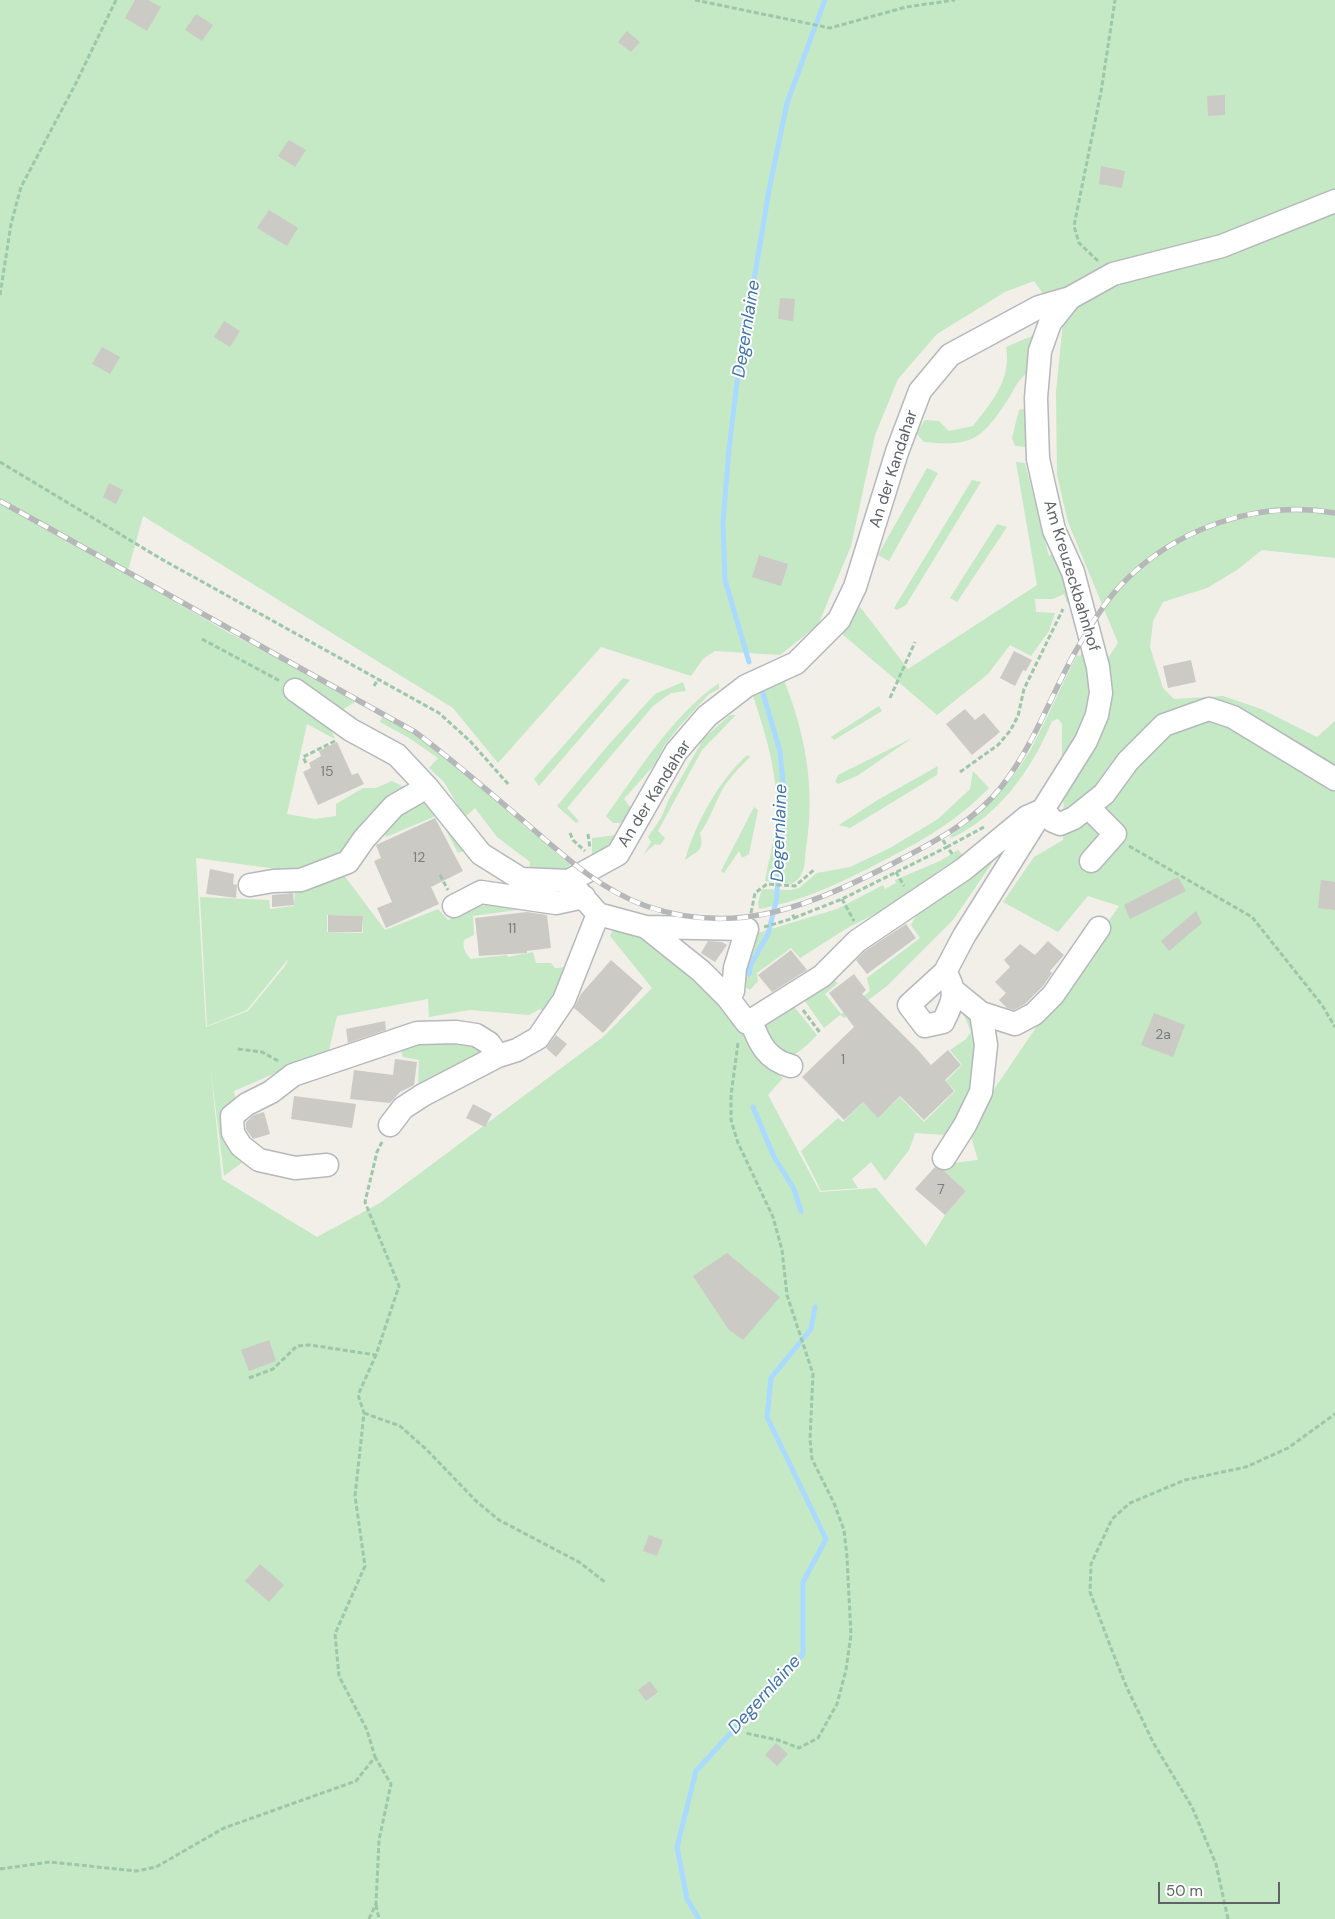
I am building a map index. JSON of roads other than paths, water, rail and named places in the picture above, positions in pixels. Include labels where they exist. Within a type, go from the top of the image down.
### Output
[{"type":"street","points":[[1070,298],[1113,274],[1222,246],[1335,201]]},
{"type":"street","name":"Am Kreuzeckbahnhof","points":[[981,1013],[949,981],[964,936],[1086,741],[1097,715],[1101,693],[1098,667],[1083,605],[1073,572],[1054,530],[1038,460],[1036,398],[1040,351],[1050,323],[1070,298]]},
{"type":"street","name":"An der Kandahar","points":[[584,897],[618,854],[676,752],[707,716],[746,686],[796,663],[838,620],[855,587],[897,452],[920,391],[950,355],[1038,308],[1070,298]]},
{"type":"street","points":[[296,690],[353,731],[398,755],[427,787],[481,854],[521,879],[584,897],[646,927],[701,971],[728,998],[749,1022],[768,1053],[777,1062],[791,1066]]},
{"type":"street","points":[[749,1022],[822,976],[857,941],[964,869],[1027,817],[1043,810],[1053,821],[1060,824],[1074,818],[1104,794],[1128,760],[1164,725],[1209,709],[1233,717],[1335,779]]},
{"type":"street","points":[[250,885],[272,881],[301,880],[348,862],[364,838],[394,806],[427,787]]},
{"type":"street","points":[[1088,807],[1115,834],[1091,861]]},
{"type":"street","points":[[454,906],[481,892],[556,902],[584,897]]},
{"type":"street","points":[[390,1125],[402,1108],[498,1056],[517,1050],[538,1038],[554,1018],[564,1000],[584,897]]},
{"type":"street","points":[[646,927],[747,929],[735,968],[733,991],[728,998]]},
{"type":"street","points":[[944,1158],[965,1125],[981,1092],[986,1046],[981,1013],[1015,1024],[1034,1014],[1053,995],[1099,928]]},
{"type":"street","points":[[327,1165],[295,1168],[259,1160],[240,1146],[233,1133],[232,1116],[247,1104],[271,1092],[293,1075],[417,1033],[456,1032],[476,1035],[489,1043],[498,1056]]},
{"type":"waterway","name":"Degernlaine","points":[[749,662],[725,580],[723,523],[729,449],[737,382],[769,190],[787,103],[825,0]]},
{"type":"waterway","name":"Degernlaine","points":[[749,974],[751,964],[768,934],[776,902],[785,804],[780,751],[762,690]]},
{"type":"waterway","name":"Degernlaine","points":[[753,1107],[774,1157],[794,1189],[801,1211]]},
{"type":"waterway","name":"Degernlaine","points":[[699,1919],[687,1899],[677,1847],[696,1771],[803,1654],[803,1582],[826,1539],[767,1417],[771,1378],[811,1329],[815,1307]]},
{"type":"railway","points":[[0,501],[415,732],[472,777],[569,860],[613,891],[646,906],[680,915],[713,919],[744,917],[774,912],[834,892],[924,847],[966,821],[991,799],[1013,771],[1041,721],[1074,654],[1100,611],[1119,587],[1165,549],[1191,534],[1218,523],[1247,515],[1276,510],[1306,510],[1335,513]]}]
